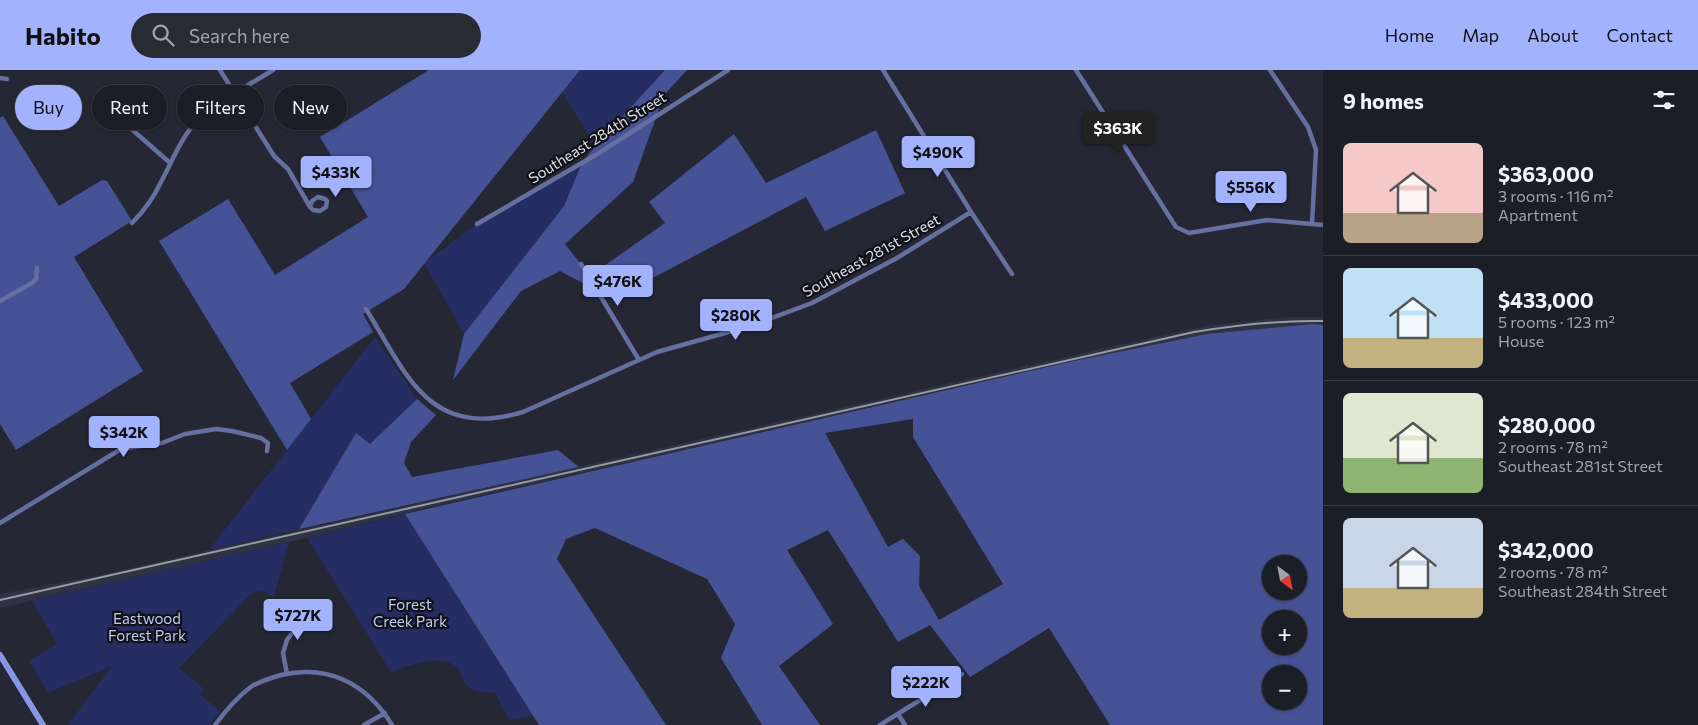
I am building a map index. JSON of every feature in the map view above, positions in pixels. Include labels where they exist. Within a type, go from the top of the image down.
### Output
[{"type":"street","points":[[220,70],[229,85]]},
{"type":"street","points":[[249,85],[274,70]]},
{"type":"street","name":"Southeast 284th Street","points":[[477,224],[599,153],[728,70]]},
{"type":"street","points":[[883,70],[971,212],[1012,274]]},
{"type":"street","points":[[1076,70],[1176,228],[1189,234],[1267,220],[1323,225]]},
{"type":"street","points":[[1270,70],[1308,126],[1316,150],[1312,224]]},
{"type":"street","points":[[0,78],[7,79]]},
{"type":"street","points":[[133,130],[169,162]]},
{"type":"street","points":[[132,223],[143,211],[161,182],[169,162],[190,130]]},
{"type":"street","points":[[257,130],[274,156],[288,169],[310,207]]},
{"type":"street","name":"Southeast 281st Street","points":[[366,308],[410,382],[428,400],[449,412],[483,418],[500,418],[523,412],[667,348],[750,326],[812,303],[897,258],[971,212]]},
{"type":"street","points":[[581,264],[639,360]]},
{"type":"street","points":[[0,301],[32,283],[36,279],[37,268]]},
{"type":"street","points":[[0,523],[121,449],[162,443],[185,434],[216,429],[232,430],[260,438],[268,443],[268,451]]},
{"type":"street","points":[[286,674],[284,649],[287,640],[310,608]]},
{"type":"street","points":[[0,654],[43,725]]},
{"type":"street","points":[[215,725],[238,697],[254,685],[271,678],[302,671],[323,673],[354,685],[365,692],[392,725]]},
{"type":"street","points":[[880,725],[962,674]]},
{"type":"street","points":[[364,725],[384,713]]},
{"type":"street","points":[[898,714],[905,725]]},
{"type":"shaded area","points":[[429,70],[580,70],[404,289],[363,314],[373,332],[290,383],[311,419],[287,450],[159,241],[228,199],[275,275],[368,217],[320,137],[331,130],[347,130],[347,120]]},
{"type":"shaded area","points":[[665,70],[687,70],[664,95],[633,182],[565,244],[590,276],[665,223],[649,202],[734,134],[766,183],[876,130],[905,193],[825,231],[806,197],[613,299],[560,271],[521,291],[453,380],[464,334],[564,206],[582,163],[595,146]]},
{"type":"shaded area","points":[[3,116],[59,206],[102,180],[107,181],[132,221],[74,257],[143,371],[16,450],[0,424],[0,118]]},
{"type":"shaded area","points":[[1290,317],[1323,317],[1323,325],[1313,324],[1207,334],[1069,362],[426,508],[307,538],[0,608],[0,594],[100,575],[1210,325]]},
{"type":"shaded area","points":[[1313,324],[1323,325],[1323,725],[1110,725],[1049,628],[970,677],[930,625],[898,642],[828,530],[787,550],[833,624],[779,666],[820,725],[762,725],[721,658],[735,624],[707,579],[595,528],[566,539],[557,559],[666,725],[539,725],[405,514],[1069,362],[1207,334]],"holes":[[[913,419],[913,437],[1003,584],[939,620],[919,586],[920,556],[903,539],[888,547],[825,433]]]},
{"type":"shaded area","points":[[417,399],[436,415],[411,442],[404,463],[412,477],[558,450],[579,467],[299,529],[356,433],[370,444]]},
{"type":"green space","points":[[580,70],[665,70],[595,146],[562,92]]},
{"type":"green space","points":[[582,163],[564,206],[464,334],[424,263],[477,224]]},
{"type":"green space","points":[[375,337],[417,399],[370,444],[356,433],[299,529],[209,550]]},
{"type":"green space","name":"Forest Creek Park","points":[[405,514],[533,716],[509,720],[495,693],[478,691],[467,686],[458,669],[451,663],[443,661],[425,662],[391,672],[307,538]]},
{"type":"green space","name":"Eastwood Forest Park","points":[[289,542],[274,597],[261,590],[252,593],[179,668],[204,689],[200,695],[220,711],[210,725],[68,725],[112,666],[48,693],[29,661],[57,644],[32,601]]},
{"type":"railway","points":[[0,600],[1194,332],[1258,323],[1323,321]]}]
